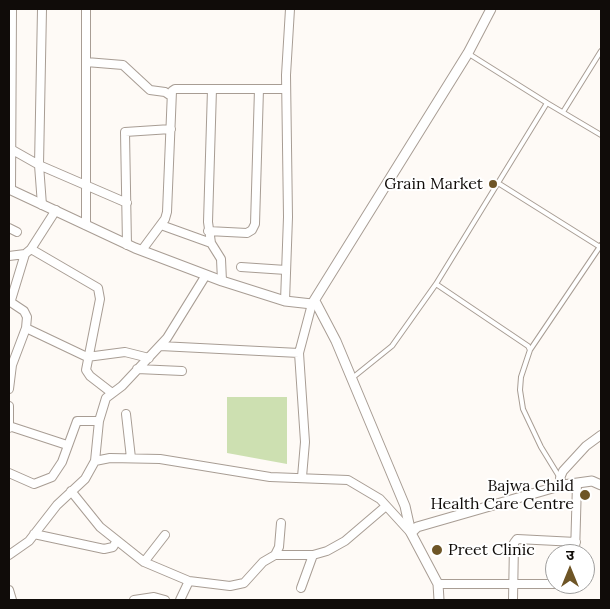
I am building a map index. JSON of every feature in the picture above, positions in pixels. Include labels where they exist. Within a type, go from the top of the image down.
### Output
[{"type":"street","points":[[12,9],[10,190],[127,244],[222,281],[285,301],[314,302]]},
{"type":"street","points":[[42,9],[39,165],[42,205]]},
{"type":"street","points":[[86,9],[86,225]]},
{"type":"street","points":[[285,301],[288,217],[286,89],[290,9]]},
{"type":"street","points":[[302,477],[305,442],[299,353],[314,302],[468,53],[491,9]]},
{"type":"street","points":[[86,62],[123,65],[148,89],[165,92],[171,96]]},
{"type":"street","points":[[142,250],[161,225],[167,212],[171,96],[176,89],[286,89]]},
{"type":"street","points":[[212,89],[208,231],[211,243],[221,260],[222,281]]},
{"type":"street","points":[[208,231],[247,233],[252,230],[255,224],[258,89]]},
{"type":"street","points":[[127,244],[125,132],[128,130],[171,129]]},
{"type":"street","points":[[10,148],[39,165],[127,202]]},
{"type":"street","points":[[9,389],[12,366],[26,328],[27,317],[24,312],[10,306],[28,252],[56,210]]},
{"type":"street","points":[[161,225],[211,243]]},
{"type":"street","points":[[9,228],[17,232]]},
{"type":"street","points":[[9,256],[28,252],[98,288],[100,299],[87,357],[87,373],[112,393]]},
{"type":"street","points":[[241,267],[286,270]]},
{"type":"street","points":[[9,555],[23,546],[57,505],[85,479],[95,460],[99,421],[106,398],[122,386],[160,346],[206,275]]},
{"type":"street","points":[[314,302],[351,379],[405,506],[411,534]]},
{"type":"street","points":[[26,328],[87,357],[116,352],[132,353],[148,358]]},
{"type":"street","points":[[160,346],[299,353]]},
{"type":"street","points":[[137,369],[182,371]]},
{"type":"street","points":[[9,406],[9,427],[67,445]]},
{"type":"street","points":[[126,414],[130,458]]},
{"type":"street","points":[[9,473],[29,483],[41,482],[52,476],[57,470],[77,421],[99,421]]},
{"type":"street","points":[[561,481],[570,461],[601,435]]},
{"type":"street","points":[[95,460],[130,458],[182,462],[270,477],[348,480],[380,499],[411,534],[438,584],[439,600]]},
{"type":"street","points":[[411,534],[417,527],[561,481],[577,483],[592,481],[601,485]]},
{"type":"street","points":[[513,600],[514,543],[517,539],[576,542],[577,483]]},
{"type":"street","points":[[71,491],[100,527],[116,542],[144,562],[190,581],[239,586],[263,562],[275,555],[312,555],[327,551],[345,541],[386,506]]},
{"type":"street","points":[[275,555],[281,523]]},
{"type":"street","points":[[34,534],[104,549],[113,547],[116,542]]},
{"type":"street","points":[[144,562],[165,535]]},
{"type":"street","points":[[301,588],[312,555]]},
{"type":"street","points":[[180,600],[190,581]]},
{"type":"street","points":[[438,584],[545,584]]},
{"type":"street","points":[[9,590],[12,600]]},
{"type":"street","points":[[134,600],[154,597],[165,600]]},
{"type":"lane","points":[[563,112],[601,51]]},
{"type":"lane","points":[[468,53],[601,134]]},
{"type":"lane","points":[[351,379],[392,346],[436,284],[547,102]]},
{"type":"lane","points":[[498,183],[601,246],[530,350],[521,377],[520,398],[540,447],[561,481]]},
{"type":"lane","points":[[436,284],[524,342],[530,350]]},
{"type":"green space","points":[[227,397],[287,397],[287,464],[227,453]]},
{"type":"place","name":"Grain Market","points":[[493,184]]},
{"type":"place","name":"Bajwa Child Health Care Centre","points":[[585,495]]},
{"type":"place","name":"Preet Clinic","points":[[437,550]]}]
